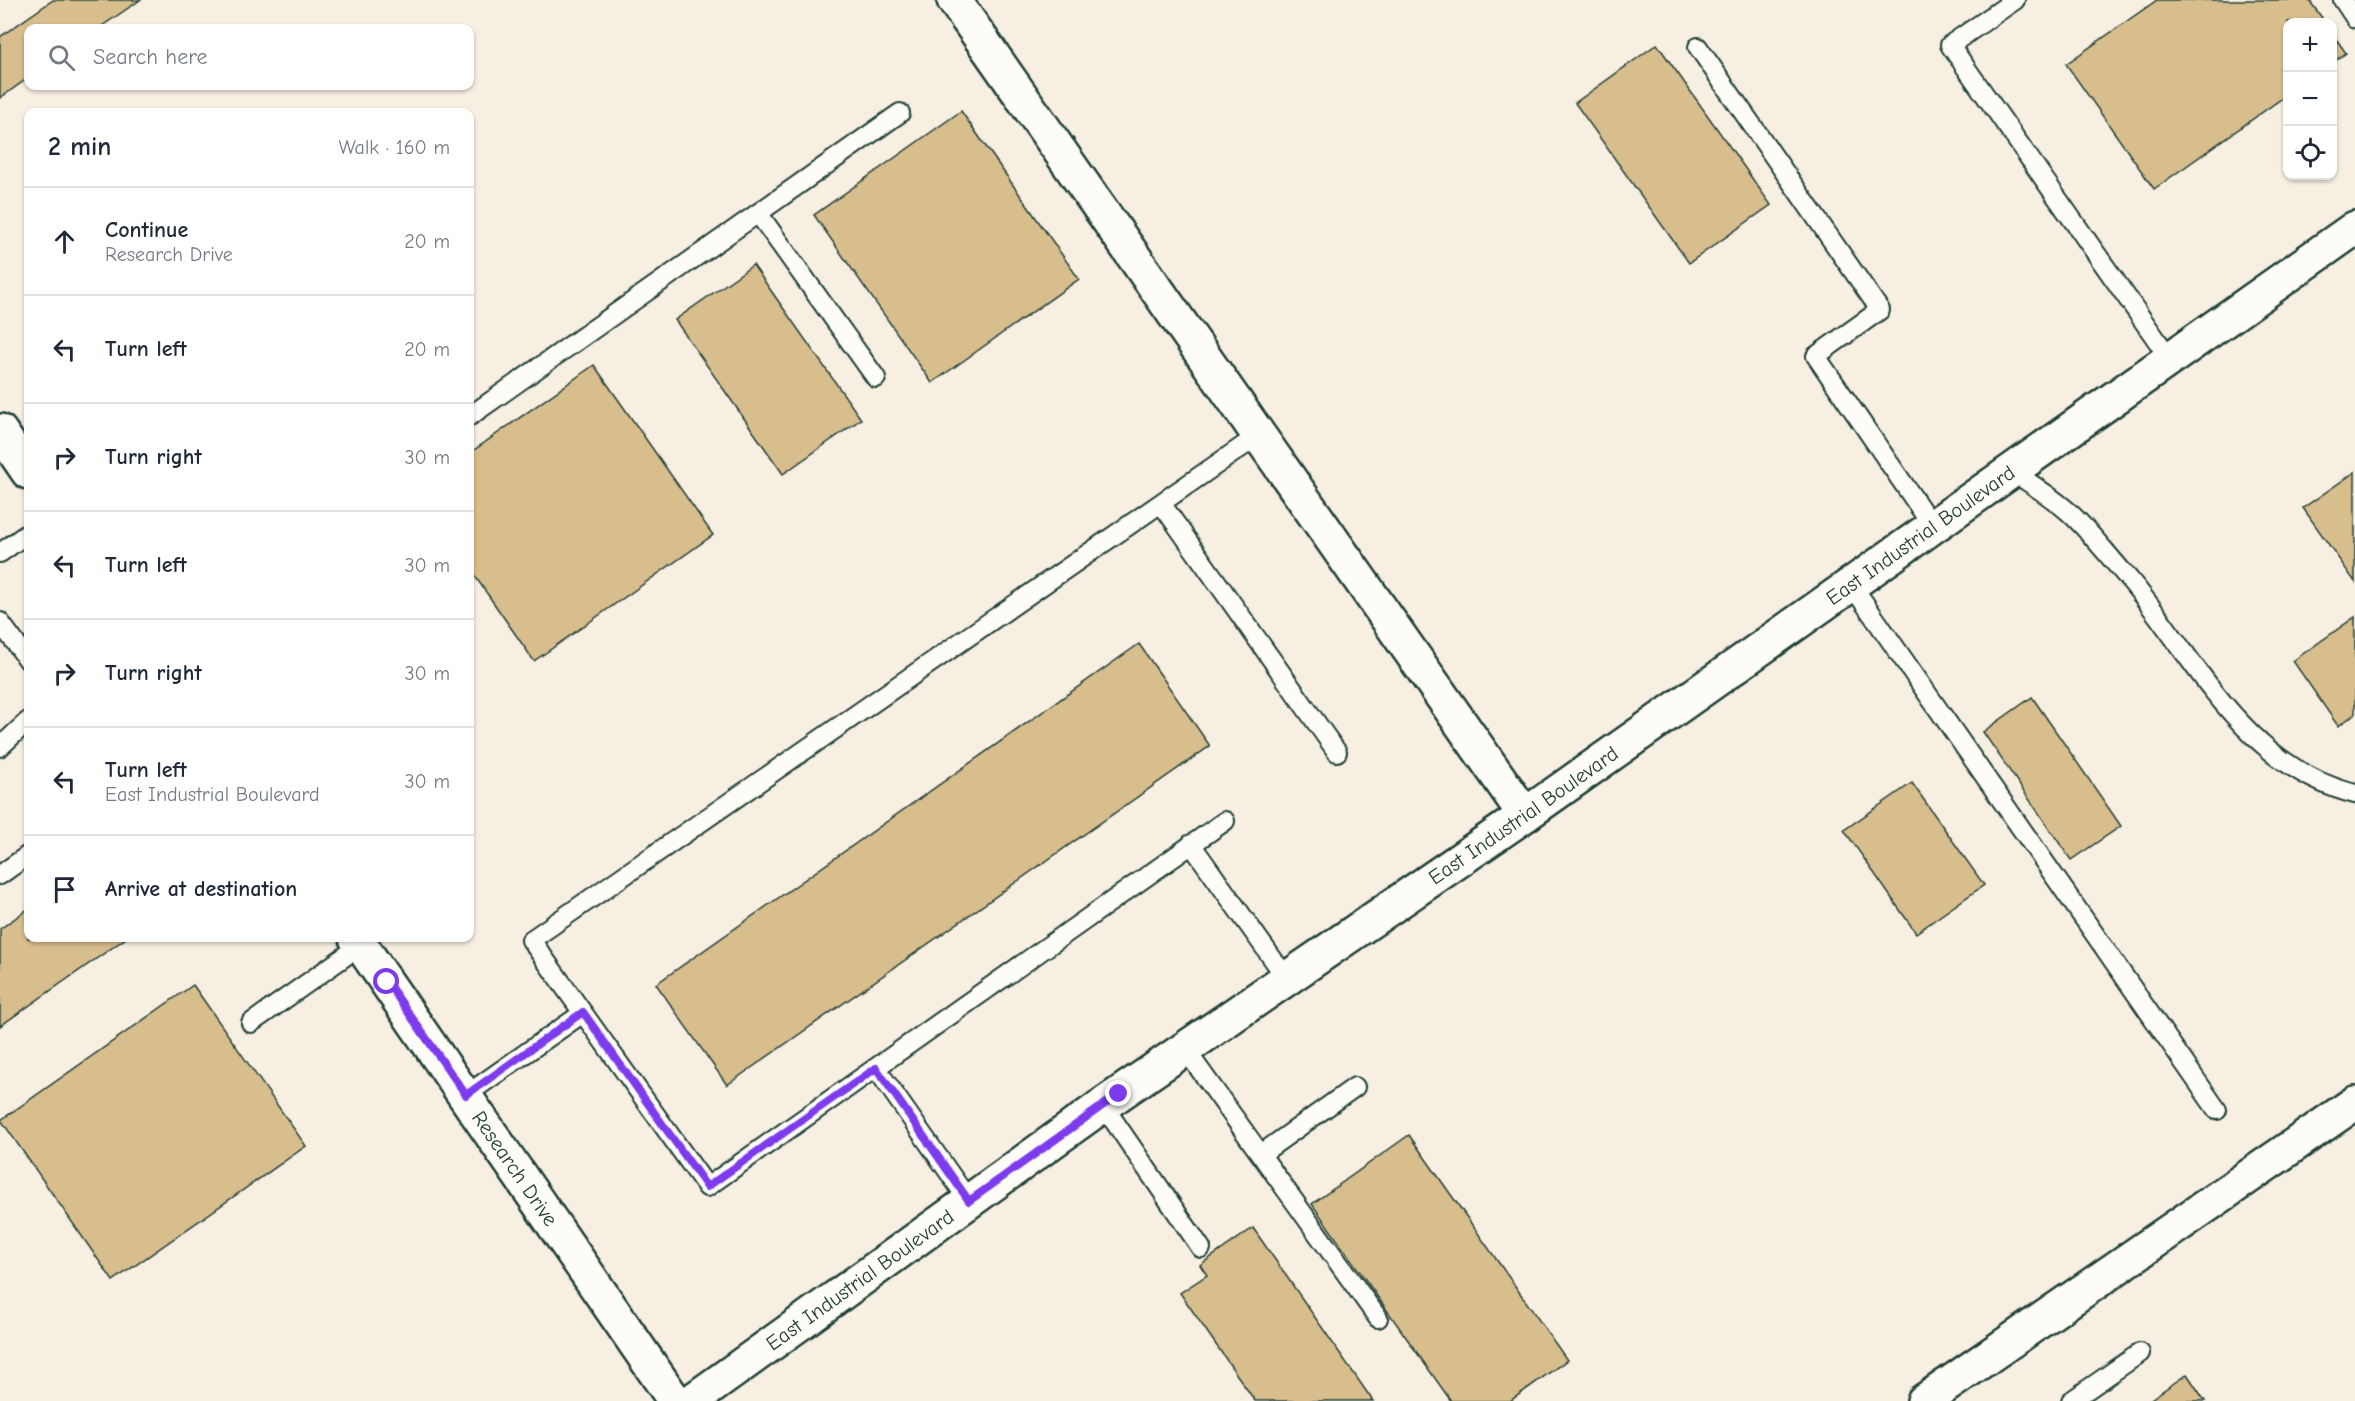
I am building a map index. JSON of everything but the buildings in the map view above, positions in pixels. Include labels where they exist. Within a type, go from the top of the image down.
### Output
[{"type":"street","points":[[954,0],[1525,815]]},
{"type":"street","name":"East Industrial Boulevard","points":[[692,1401],[1103,1105],[1525,815],[2355,228]]},
{"type":"street","points":[[0,431],[24,466]]},
{"type":"street","name":"Research Drive","points":[[359,942],[675,1401]]},
{"type":"street","points":[[1924,1401],[2355,1103]]},
{"type":"lane","points":[[2014,0],[1950,45],[2170,359]]},
{"type":"lane","points":[[2343,0],[2355,18]]},
{"type":"lane","points":[[1698,47],[1880,310],[1816,356],[1933,527]]},
{"type":"lane","points":[[474,413],[900,113]]},
{"type":"lane","points":[[758,213],[876,378]]},
{"type":"lane","points":[[1225,821],[707,1187],[531,940],[1259,435]]},
{"type":"lane","points":[[2013,471],[2071,514],[2130,581],[2225,708],[2266,747],[2328,787],[2355,794]]},
{"type":"lane","points":[[1161,503],[1337,752]]},
{"type":"lane","points":[[0,553],[24,536]]},
{"type":"lane","points":[[1851,584],[2217,1110]]},
{"type":"lane","points":[[0,622],[24,655]]},
{"type":"lane","points":[[0,747],[24,726]]},
{"type":"lane","points":[[1191,844],[1287,979]]},
{"type":"lane","points":[[0,875],[24,858]]},
{"type":"lane","points":[[251,1023],[357,942]]},
{"type":"lane","points":[[466,1095],[583,1012]]},
{"type":"lane","points":[[1185,1049],[1378,1318]]},
{"type":"lane","points":[[876,1068],[969,1201]]},
{"type":"lane","points":[[1261,1154],[1355,1087]]},
{"type":"lane","points":[[1103,1105],[1201,1248]]},
{"type":"lane","points":[[2072,1401],[2140,1353]]},
{"type":"route","points":[[387,982],[466,1095],[583,1012],[707,1187],[876,1068],[969,1201],[1119,1094]]}]
